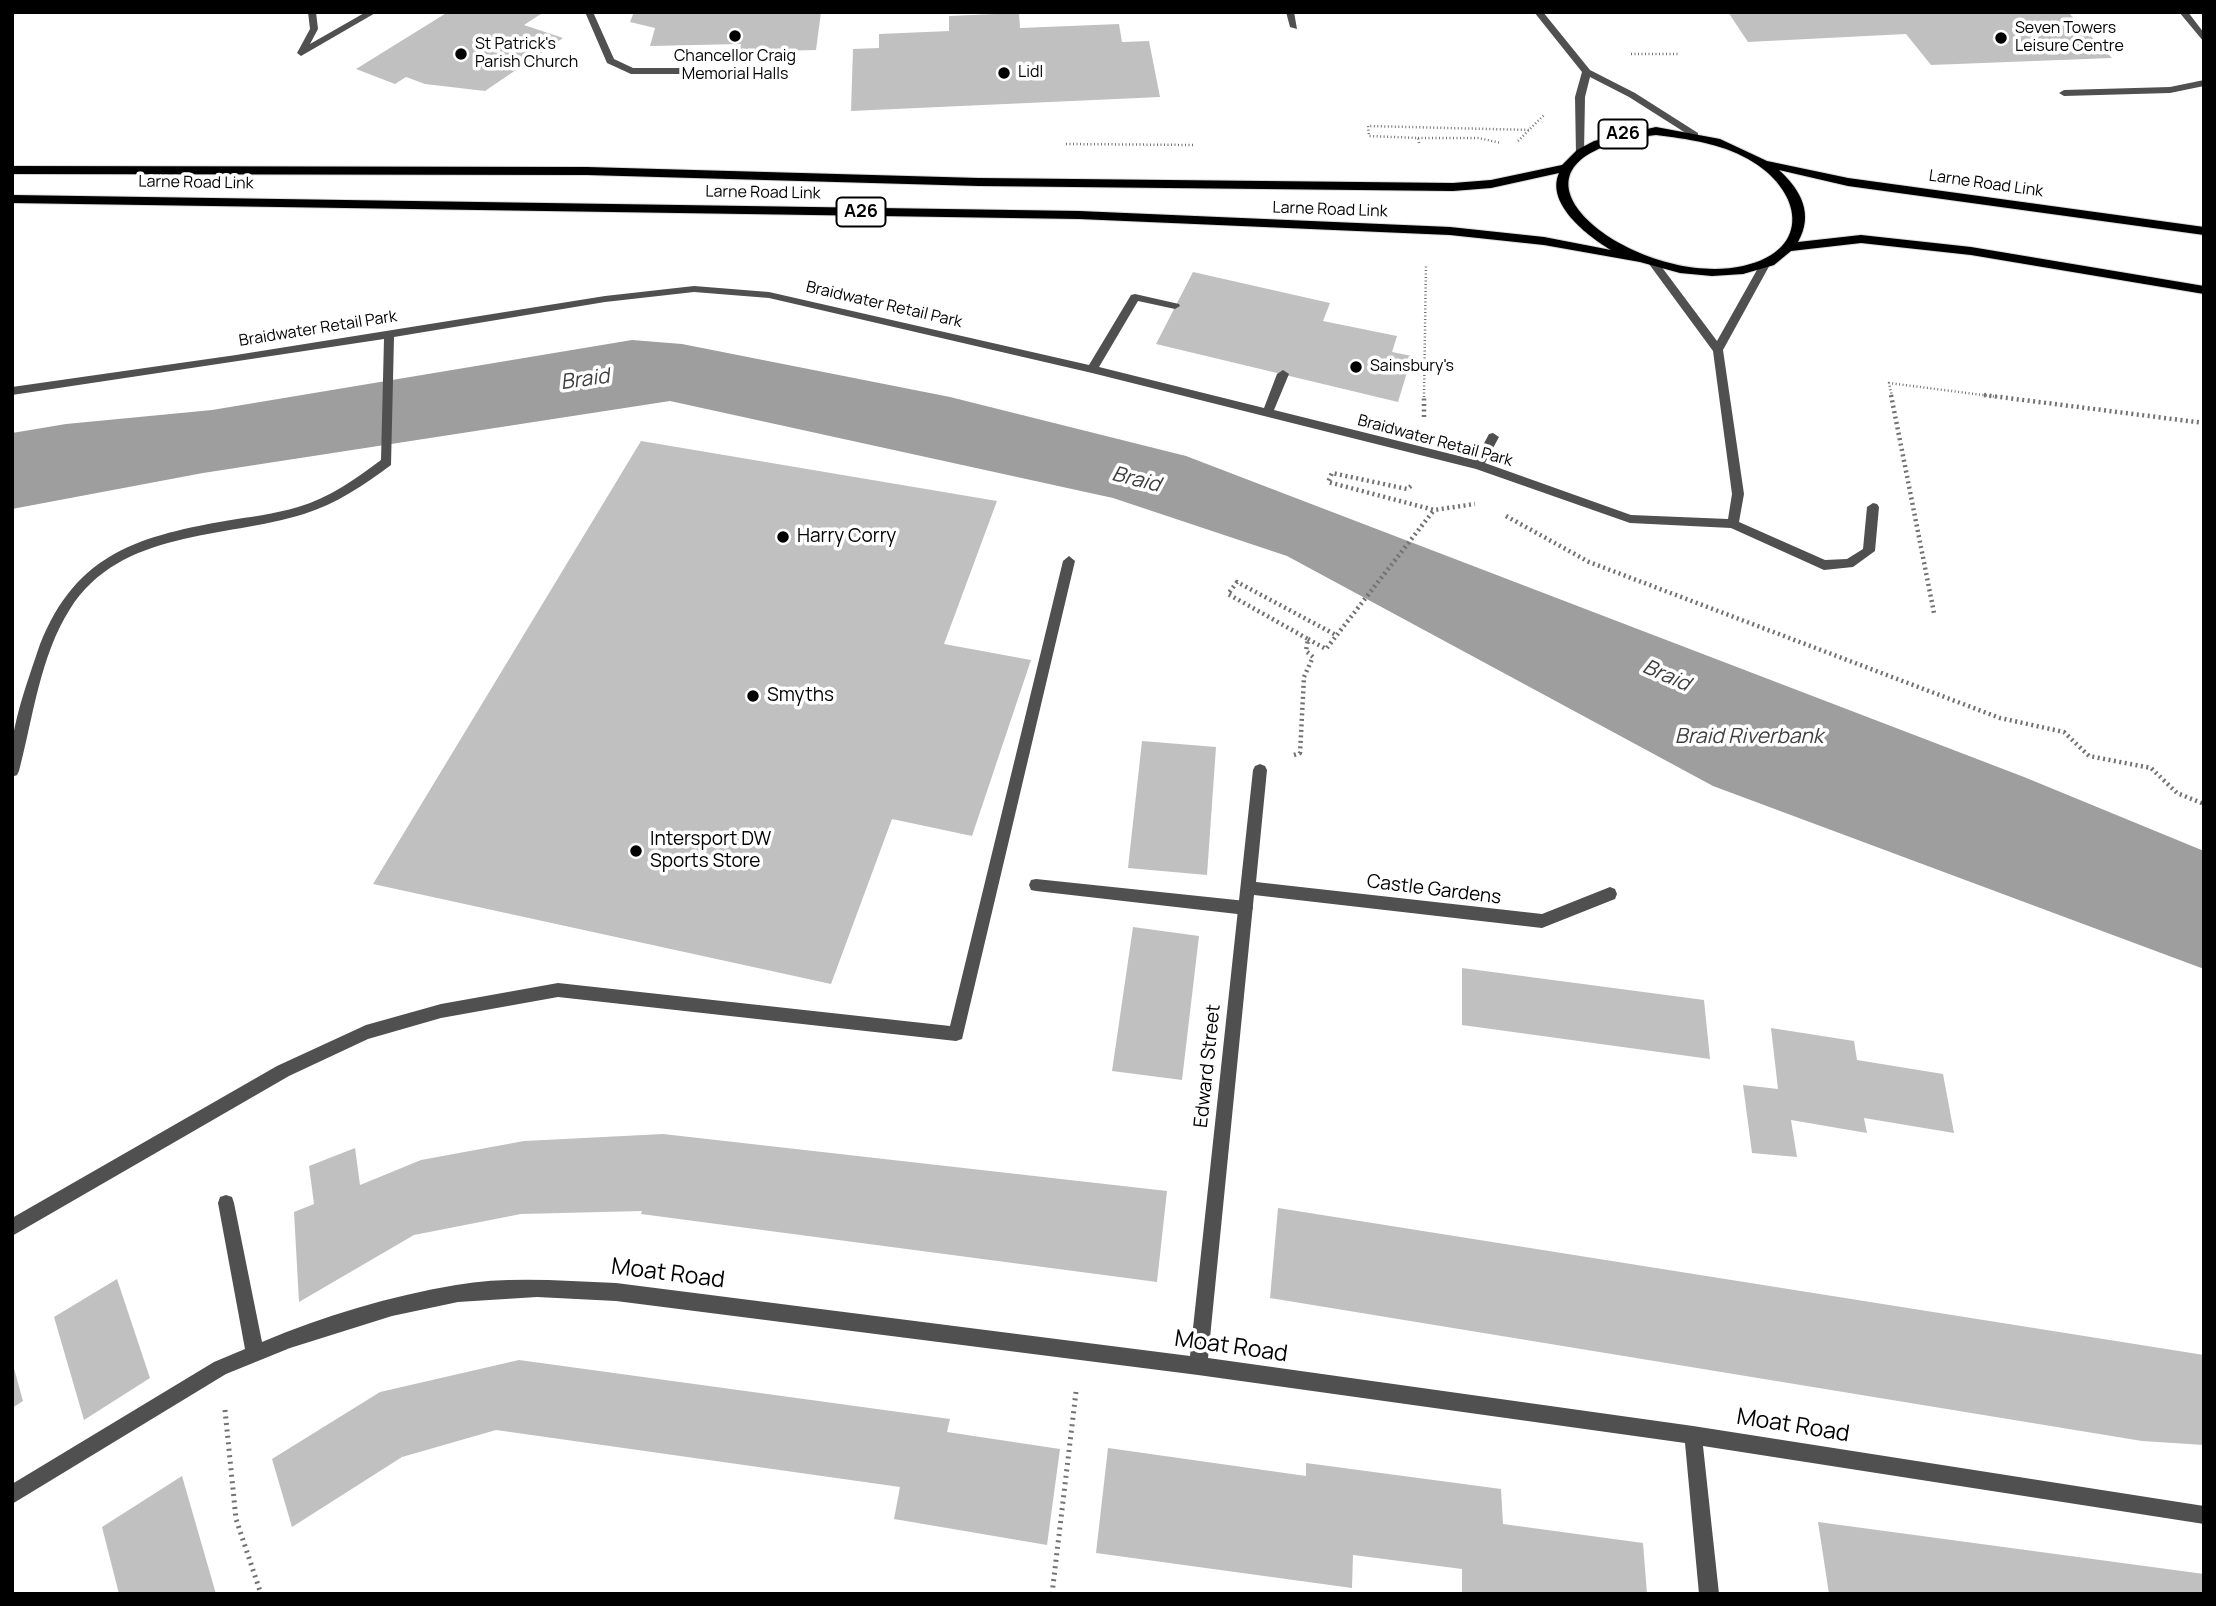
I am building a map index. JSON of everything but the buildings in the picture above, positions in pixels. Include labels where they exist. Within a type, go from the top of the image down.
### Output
[{"type":"main road","name":"A26","points":[[1656,131],[1695,135],[1733,147],[1764,163],[1787,183],[1800,205],[1800,228],[1788,247],[1767,261],[1740,270],[1706,271],[1654,264],[1606,244],[1583,226],[1568,206],[1562,186],[1566,168],[1579,152],[1600,141],[1626,134],[1656,131]]},
{"type":"main road","name":"Larne Road Link","points":[[1764,163],[1861,184],[2204,231]]},
{"type":"main road","name":"Larne Road Link","points":[[12,170],[587,171],[979,182],[1453,187],[1491,184],[1566,168]]},
{"type":"main road","name":"Larne Road Link","points":[[12,199],[1079,215],[1450,231],[1544,241],[1637,258]]},
{"type":"main road","name":"A26","points":[[1788,247],[1861,239],[1971,251],[2204,290]]},
{"type":"street","points":[[312,12],[314,29],[301,53],[373,12]]},
{"type":"street","points":[[589,12],[610,61],[631,71],[759,71]]},
{"type":"street","points":[[1290,12],[1294,27]]},
{"type":"street","points":[[1538,12],[1587,72],[1632,95],[1695,135]]},
{"type":"street","points":[[2183,12],[2202,33]]},
{"type":"street","points":[[1579,152],[1580,97],[1587,72]]},
{"type":"street","points":[[2064,93],[2170,90],[2204,83]]},
{"type":"street","points":[[1718,350],[1767,261]]},
{"type":"street","points":[[1654,264],[1718,350],[1738,494],[1733,524],[1824,565],[1849,564],[1869,551],[1873,507]]},
{"type":"street","name":"Braidwater Retail Park","points":[[12,391],[605,299],[694,289],[769,295],[1092,369],[1478,466],[1630,519],[1733,524]]},
{"type":"street","points":[[1092,369],[1135,297],[1175,306]]},
{"type":"street","points":[[12,771],[52,632],[66,604],[86,580],[113,559],[149,543],[195,529],[290,514],[320,504],[345,494],[387,462],[390,334]]},
{"type":"street","points":[[1267,413],[1283,374]]},
{"type":"street","points":[[1478,466],[1493,437]]},
{"type":"street","points":[[12,1228],[283,1071],[366,1032],[441,1011],[558,990],[956,1034],[1069,561]]},
{"type":"street","name":"Edward Street","points":[[1198,1367],[1260,770]]},
{"type":"street","points":[[1036,885],[1246,908]]},
{"type":"street","name":"Castle Gardens","points":[[1248,888],[1542,922],[1610,894]]},
{"type":"street","points":[[226,1203],[255,1353]]},
{"type":"street","name":"Moat Road","points":[[12,1495],[220,1368],[255,1353],[360,1316],[424,1299],[458,1293],[537,1287],[616,1292],[1198,1367],[1693,1435],[2204,1516]]},
{"type":"street","points":[[1693,1435],[1709,1594]]},
{"type":"path","points":[[1511,145],[1478,138],[1369,136],[1368,126],[1532,130]]},
{"type":"path","points":[[1452,128],[1454,138]]},
{"type":"path","points":[[1418,138],[1419,143]]},
{"type":"path","points":[[1422,452],[1426,251]]},
{"type":"path","points":[[1934,613],[1888,383],[2204,423]]},
{"type":"path","points":[[1405,480],[1416,483],[1407,489],[1332,473],[1328,482],[1434,510],[1482,503],[1474,499]]},
{"type":"path","points":[[1494,509],[1589,562],[2000,718],[2064,732],[2089,756],[2151,768],[2177,793],[2204,804]]},
{"type":"path","points":[[1336,635],[1237,582],[1228,594],[1326,649],[1434,510]]},
{"type":"path","points":[[1260,770],[1300,753],[1304,677],[1313,657],[1306,651],[1308,639]]},
{"type":"path","points":[[1052,1594],[1081,1353]]},
{"type":"path","points":[[220,1368],[236,1519],[261,1594]]},
{"type":"water","name":"Braid Riverbank","points":[[632,340],[682,344],[950,397],[1186,456],[2024,777],[2204,851],[2204,969],[1713,786],[1287,556],[1113,498],[670,401],[203,473],[12,509],[12,433],[66,424],[212,410]]},
{"type":"place","name":"Chancellor Craig Memorial Halls","points":[[735,36]]},
{"type":"place","name":"Seven Towers Leisure Centre","points":[[2001,38]]},
{"type":"place","name":"St Patrick's Parish Church","points":[[461,54]]},
{"type":"place","name":"Lidl","points":[[1004,73]]},
{"type":"place","name":"Sainsbury's","points":[[1356,367]]},
{"type":"place","name":"Harry Corry","points":[[783,537]]},
{"type":"place","name":"Smyths","points":[[753,696]]},
{"type":"place","name":"Intersport DW Sports Store","points":[[636,851]]},
{"type":"water label","name":"Braid","points":[[585,380]]},
{"type":"water label","name":"Braid","points":[[1136,480]]},
{"type":"water label","name":"Braid","points":[[1666,676]]}]
